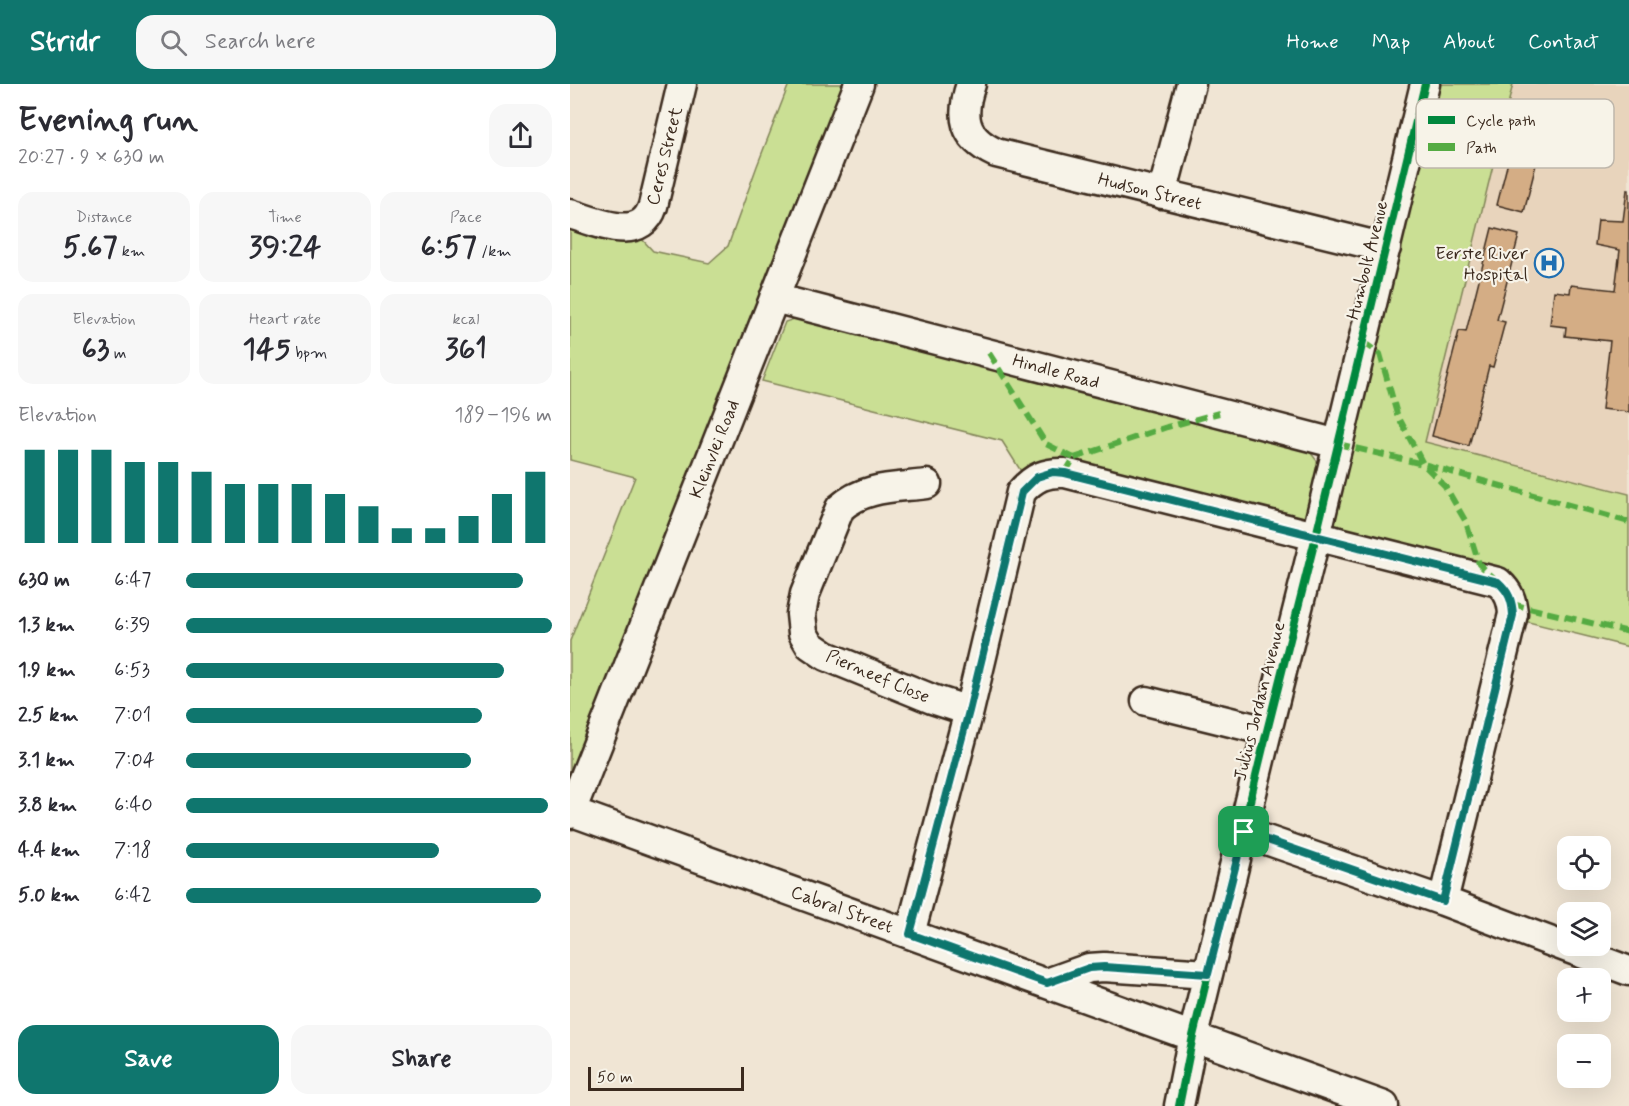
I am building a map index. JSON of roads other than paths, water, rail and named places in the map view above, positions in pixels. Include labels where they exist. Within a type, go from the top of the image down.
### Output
[{"type":"street","name":"Ceres Street","points":[[570,214],[621,228],[641,225],[653,206],[682,84]]},
{"type":"street","name":"Kleinvlei Road","points":[[570,812],[859,84]]},
{"type":"street","name":"Hudson Street","points":[[971,84],[964,107],[967,124],[975,139],[996,153],[1386,248]]},
{"type":"street","points":[[1162,194],[1191,84]]},
{"type":"street","name":"Humbolt Avenue","points":[[1421,99],[1425,84]]},
{"type":"street","name":"Humbolt Avenue","points":[[1338,444],[1416,122]]},
{"type":"street","name":"Hindle Road","points":[[774,298],[1338,444]]},
{"type":"street","name":"Julius Jordan Avenue","points":[[1179,1106],[1193,1036],[1244,832],[1266,731],[1338,444]]},
{"type":"street","points":[[910,934],[969,711],[1022,492],[1037,477],[1053,472],[1065,473],[1498,582],[1509,594],[1513,615],[1443,901]]},
{"type":"street","name":"Pierneef Close","points":[[927,484],[870,491],[851,498],[840,508],[806,594],[801,615],[803,633],[810,645],[826,656],[932,699],[969,711]]},
{"type":"street","points":[[1146,701],[1266,731]]},
{"type":"street","name":"Cabral Street","points":[[570,812],[1384,1106]]},
{"type":"street","points":[[1244,832],[1443,901],[1629,970]]},
{"type":"street","points":[[1047,983],[1089,968],[1104,967],[1208,974]]},
{"type":"place","name":"Eerste River Hospital","points":[[1549,263]]}]
